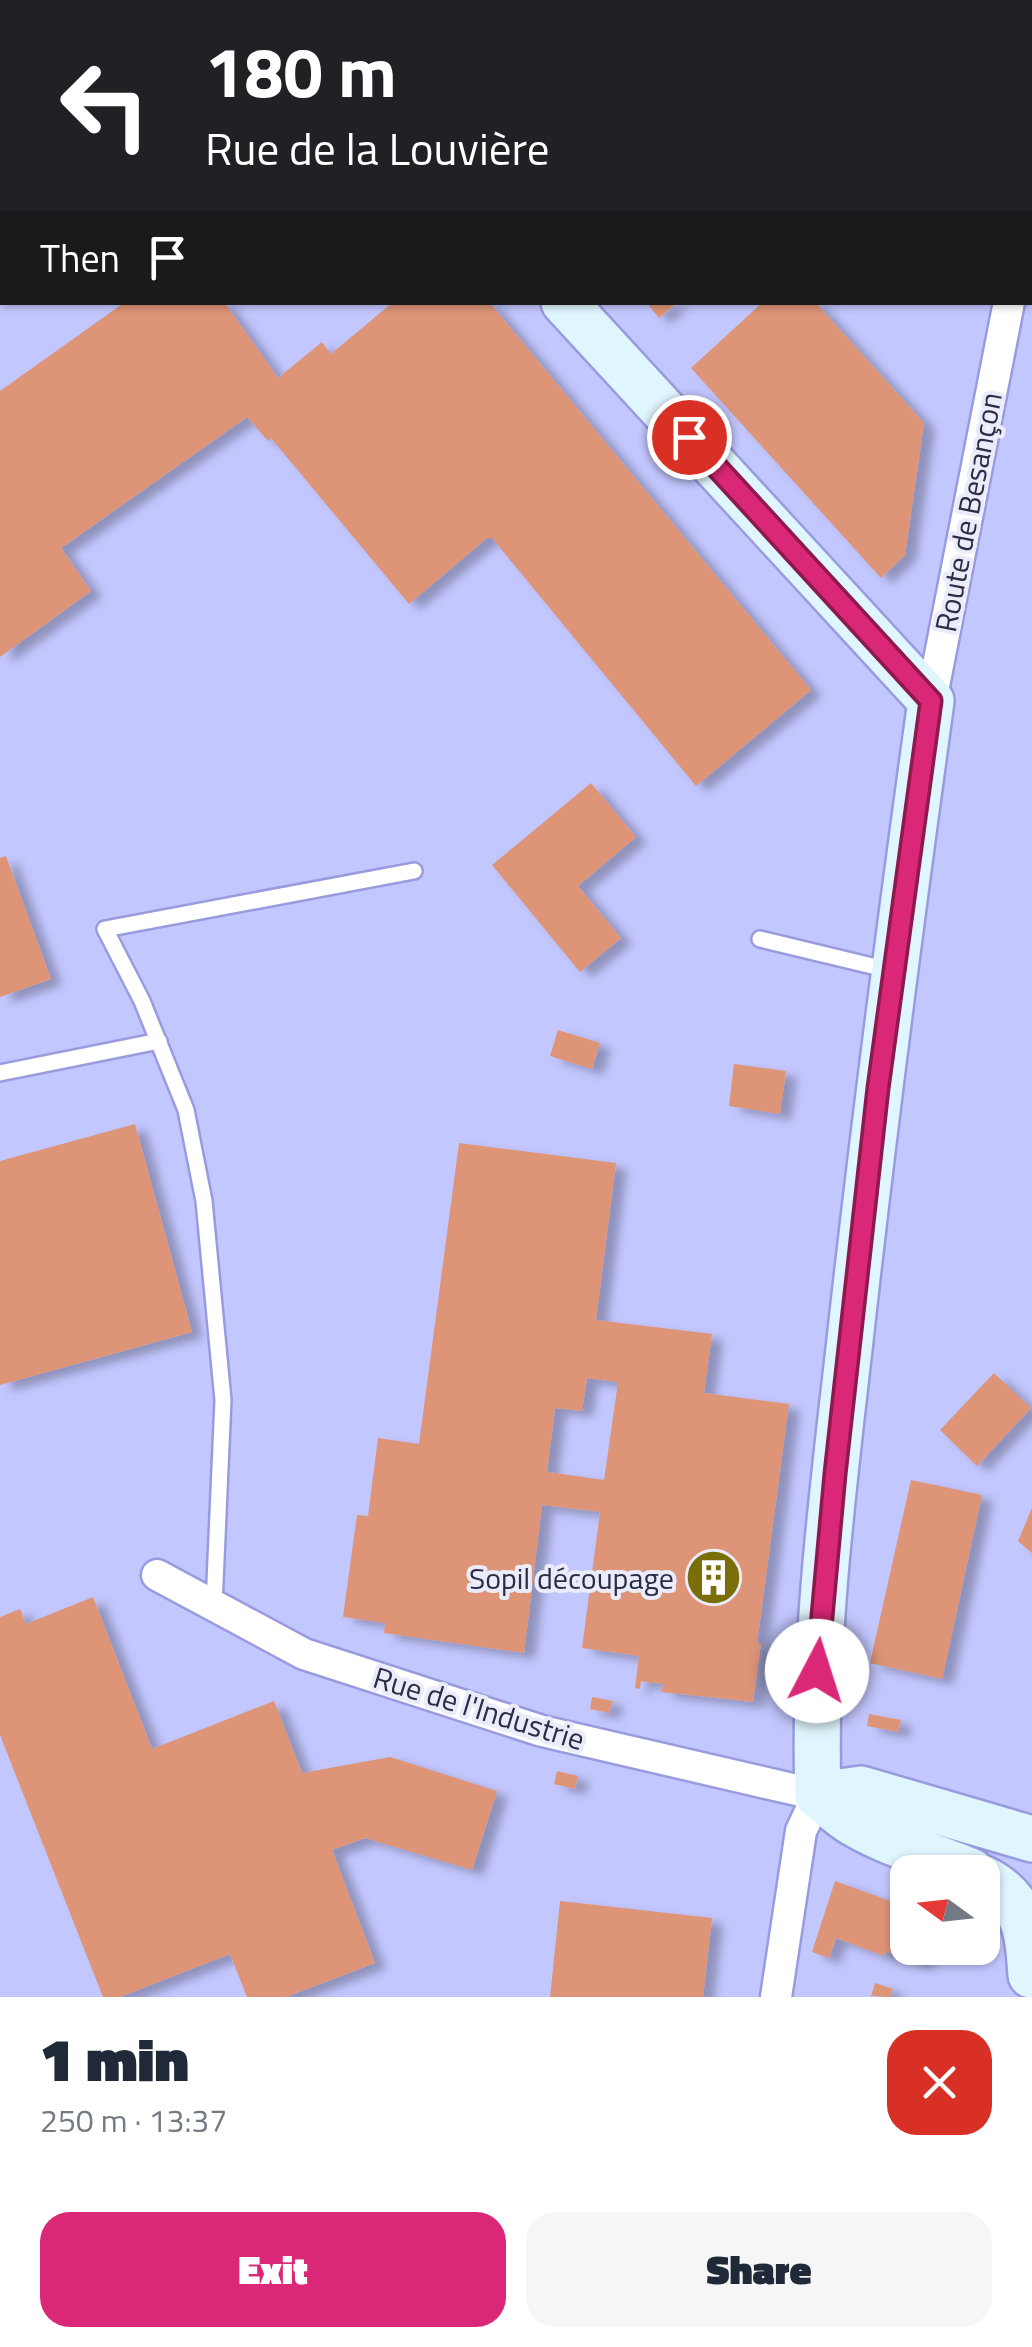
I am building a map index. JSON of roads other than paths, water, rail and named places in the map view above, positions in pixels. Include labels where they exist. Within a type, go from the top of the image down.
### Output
[{"type":"street","points":[[567,305],[931,701]]},
{"type":"street","name":"Route de Besançon","points":[[776,1997],[802,1831],[818,1795],[817,1671],[835,1474],[894,971],[931,701],[1008,305]]},
{"type":"street","name":"Rue de l'Industrie","points":[[157,1575],[304,1654],[542,1730],[818,1795]]},
{"type":"street","points":[[818,1795],[860,1788],[1030,1837]]},
{"type":"street","points":[[818,1795],[853,1823],[927,1855]]},
{"type":"street","points":[[1000,1891],[1012,1900],[1027,1926],[1031,1974],[1020,1997]]},
{"type":"lane","points":[[214,1605],[223,1400],[204,1200],[186,1110],[142,1000],[104,929],[414,871]]},
{"type":"lane","points":[[760,939],[894,971]]},
{"type":"lane","points":[[0,1073],[158,1041]]},
{"type":"place","name":"Sopil découpage","points":[[713,1578]]}]
